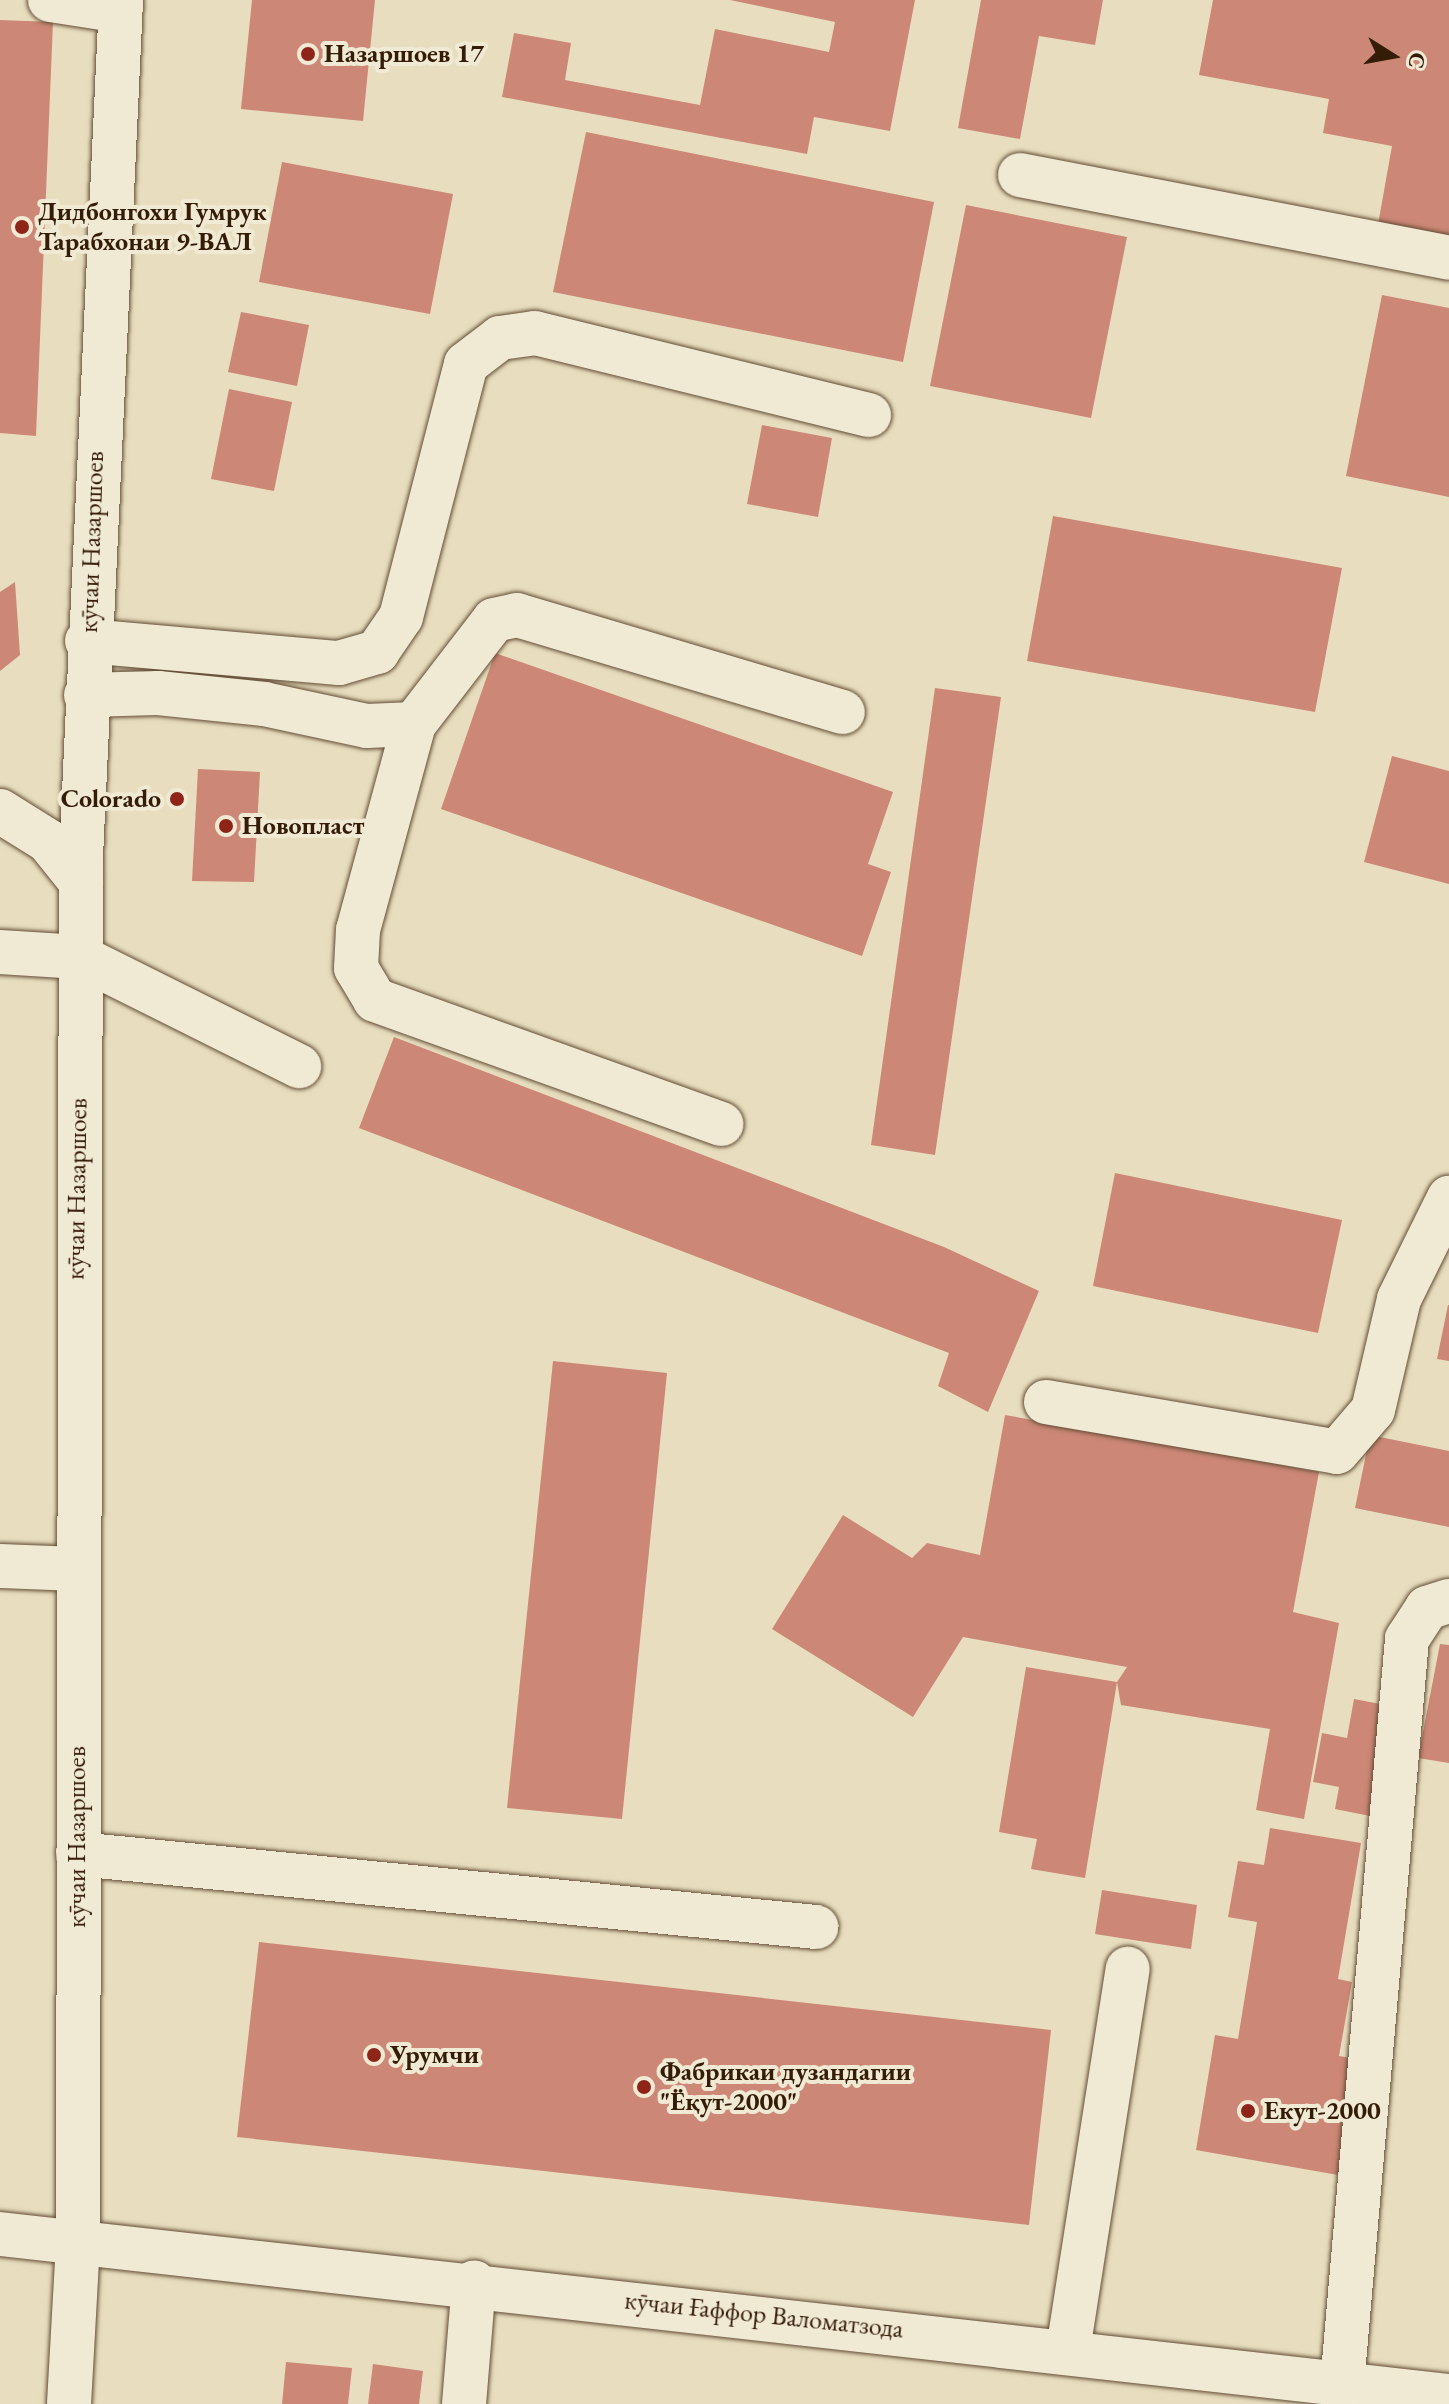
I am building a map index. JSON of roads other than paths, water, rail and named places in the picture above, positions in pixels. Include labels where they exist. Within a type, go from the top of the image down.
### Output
[{"type":"street","points":[[50,0],[120,5]]},
{"type":"street","name":"кӯчаи Назаршоев","points":[[70,2392],[78,2243],[74,1569],[81,882],[87,641],[120,5]]},
{"type":"street","points":[[1020,175],[1449,258]]},
{"type":"street","points":[[87,641],[339,663],[377,652],[401,617],[466,364],[500,338],[535,333],[869,415]]},
{"type":"street","points":[[722,1124],[375,1000],[356,968],[358,930],[414,724],[494,620],[517,615],[843,712]]},
{"type":"street","points":[[86,695],[158,693],[264,704],[367,726],[414,724]]},
{"type":"street","points":[[0,811],[48,841],[81,882]]},
{"type":"street","points":[[0,952],[80,957],[299,1066]]},
{"type":"street","points":[[1046,1402],[1337,1452],[1373,1410],[1399,1299],[1449,1198]]},
{"type":"street","points":[[0,1566],[74,1569]]},
{"type":"street","points":[[1342,2385],[1407,1639],[1427,1608],[1449,1601]]},
{"type":"street","points":[[78,1854],[816,1927]]},
{"type":"street","points":[[1068,2350],[1128,1969]]},
{"type":"street","name":"кӯчаи Ғаффор Валоматзода","points":[[0,2234],[474,2282],[1068,2350],[1275,2391],[1342,2385],[1449,2396]]},
{"type":"street","points":[[464,2404],[474,2282]]},
{"type":"place","name":"Назаршоев 17","points":[[308,54]]},
{"type":"place","name":"Дидбонгохи Гумрук Тарабхонаи 9-ВАЛ","points":[[22,227]]},
{"type":"place","name":"Colorado","points":[[177,799]]},
{"type":"place","name":"Новопласт","points":[[226,826]]},
{"type":"place","name":"Урумчи","points":[[374,2055]]},
{"type":"place","name":"Фабрикаи дузандагии \"Ёқут-2000\"","points":[[644,2087]]},
{"type":"place","name":"Екут-2000","points":[[1248,2111]]}]
